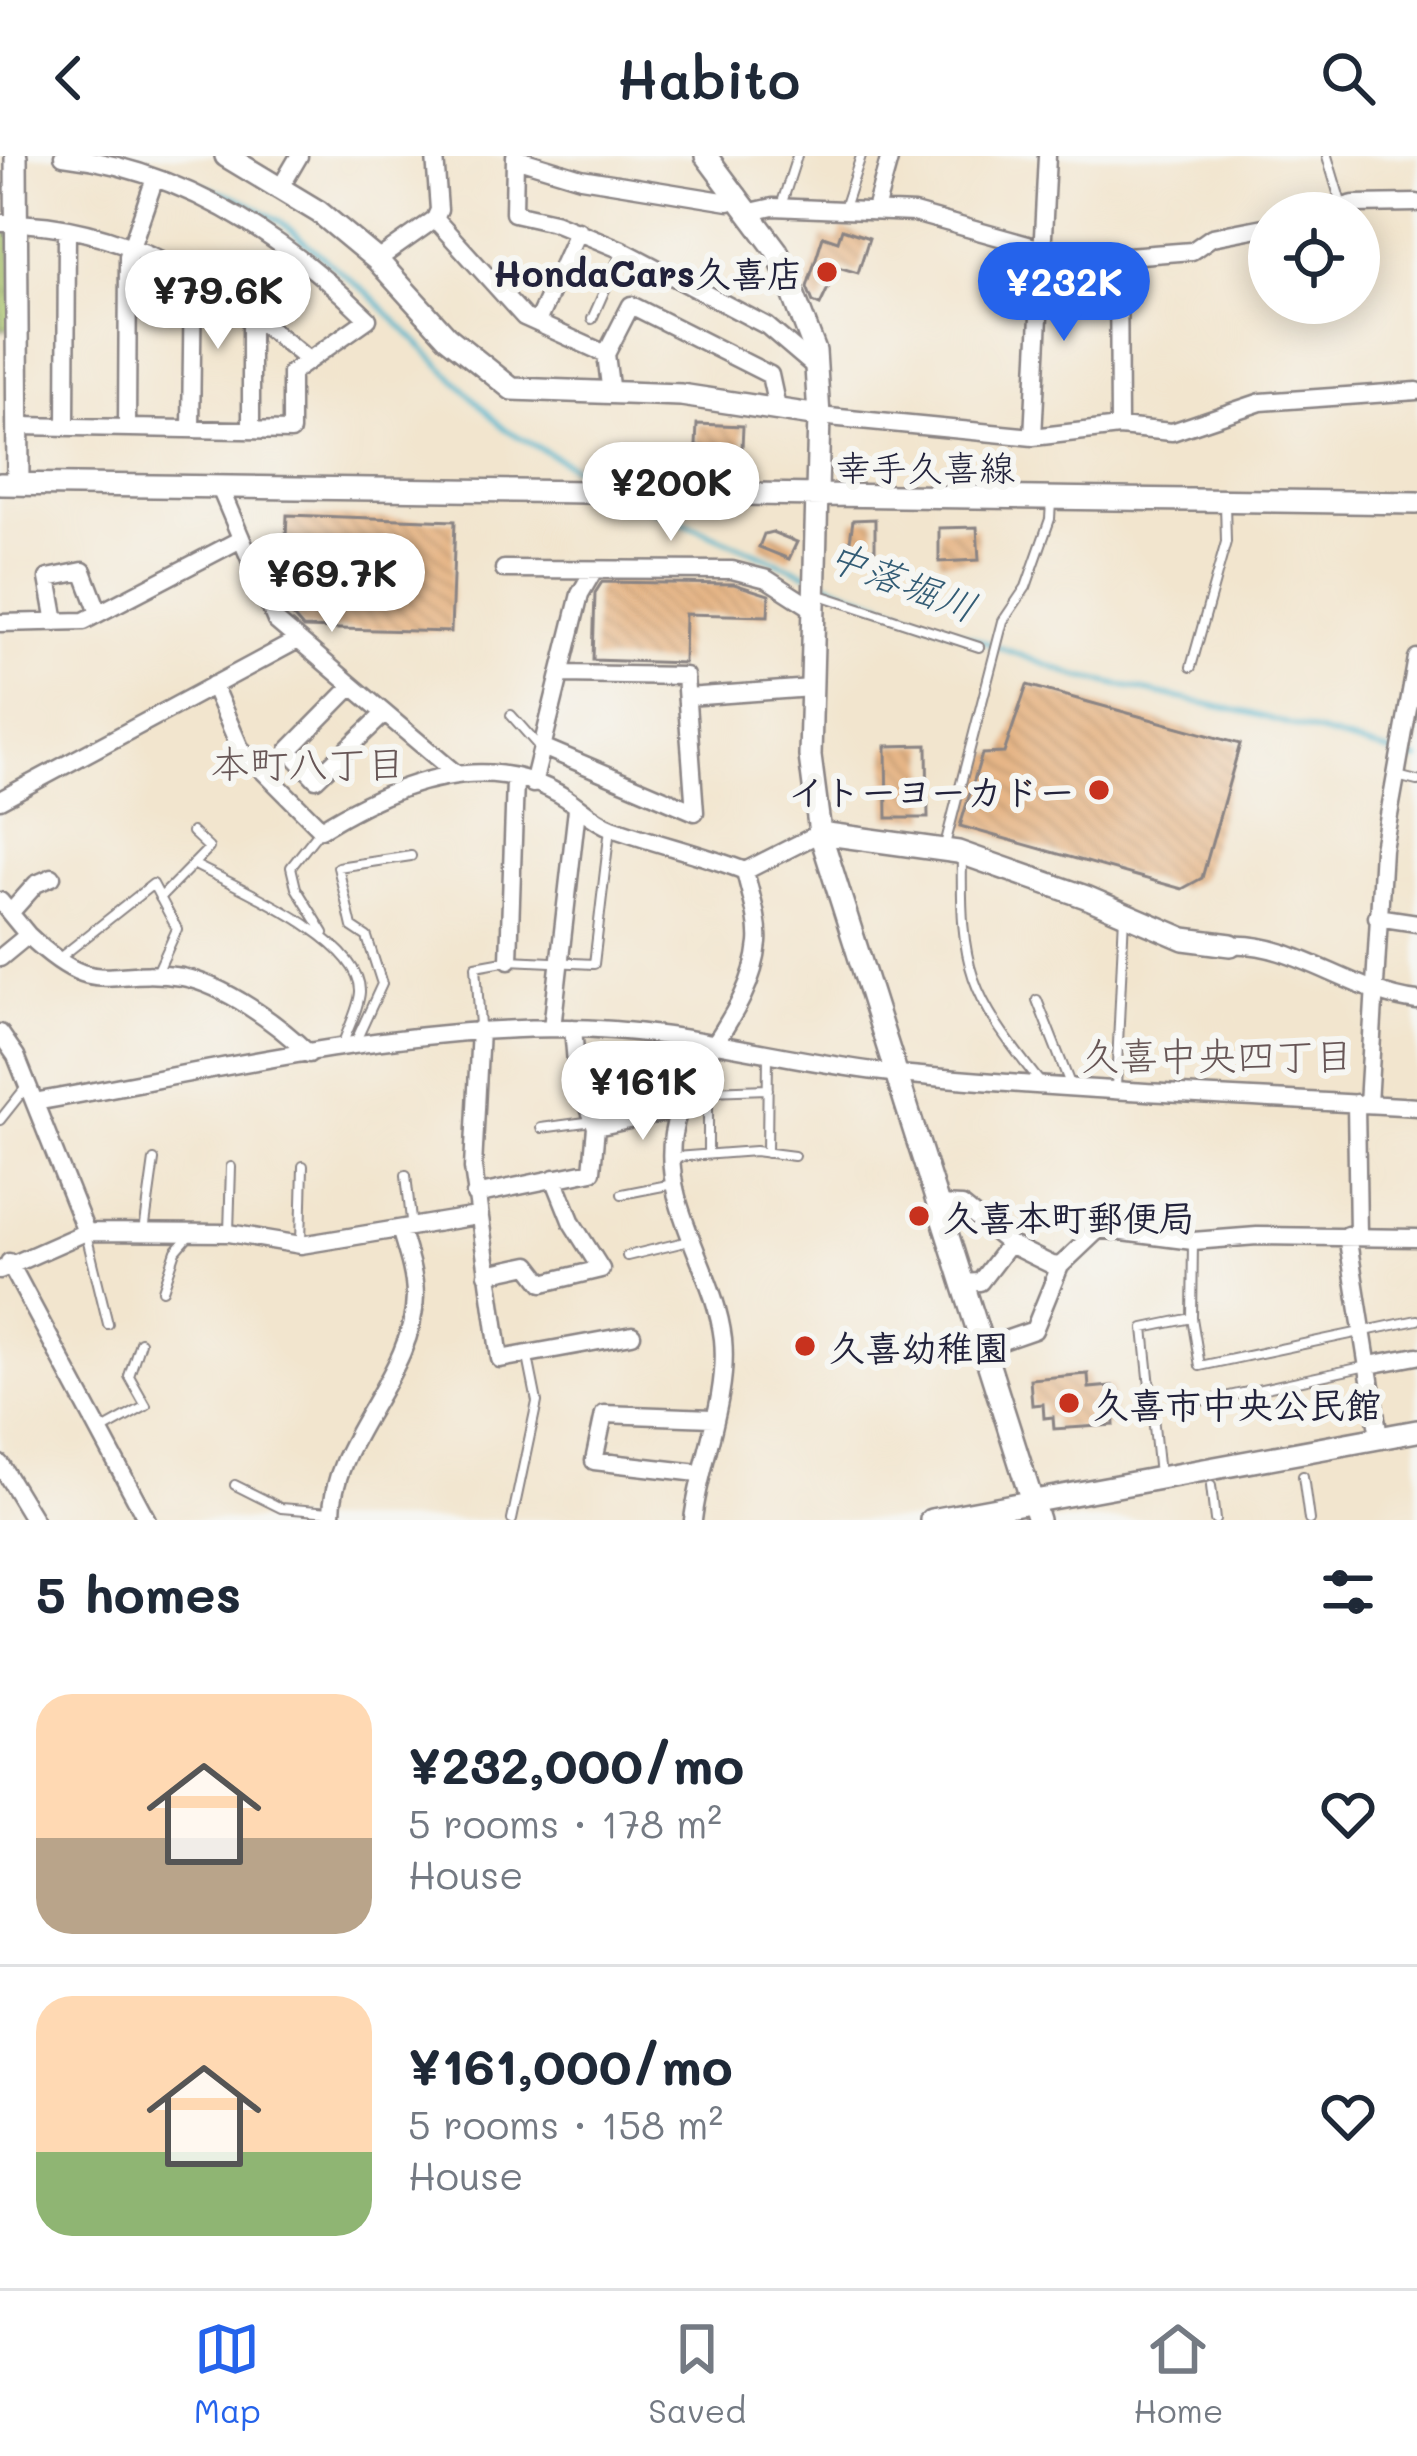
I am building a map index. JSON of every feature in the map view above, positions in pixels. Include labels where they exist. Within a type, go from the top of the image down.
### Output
[{"type":"street","points":[[9,484],[19,426],[8,332],[9,223],[16,156]]},
{"type":"street","points":[[19,426],[290,431],[291,373],[368,319],[261,229],[155,178],[63,156]]},
{"type":"street","points":[[226,156],[282,185],[376,260],[447,337],[512,389],[681,395],[778,412],[1033,437],[1119,427],[1172,433],[1261,402],[1417,391]]},
{"type":"street","points":[[282,185],[298,156]]},
{"type":"street","points":[[376,260],[435,219],[439,210],[435,156]]},
{"type":"street","points":[[706,156],[744,204],[793,281],[815,351],[819,416],[811,756],[820,833],[1035,1509]]},
{"type":"street","points":[[875,211],[890,156]]},
{"type":"street","points":[[1033,437],[1047,156]]},
{"type":"street","points":[[814,366],[767,326],[622,250],[578,230],[514,213],[515,157],[602,181],[729,202],[914,213],[1042,249],[1118,256],[1192,251],[1212,237],[1248,230]]},
{"type":"street","points":[[127,428],[130,245],[155,178]]},
{"type":"street","points":[[1380,205],[1417,203]]},
{"type":"street","points":[[435,219],[524,317],[606,354]]},
{"type":"street","points":[[9,223],[130,245],[193,274],[308,360]]},
{"type":"street","points":[[66,427],[67,230]]},
{"type":"street","points":[[537,322],[578,230]]},
{"type":"street","points":[[1118,256],[1119,427]]},
{"type":"street","points":[[191,429],[193,274]]},
{"type":"street","points":[[611,394],[606,354],[631,305],[770,375],[778,412]]},
{"type":"street","points":[[251,313],[251,430]]},
{"type":"street","name":"幸手久喜線","points":[[9,484],[816,499],[1417,503]]},
{"type":"street","points":[[220,488],[263,601],[298,640],[455,773]]},
{"type":"street","points":[[0,623],[84,621],[241,539]]},
{"type":"street","points":[[503,569],[732,570],[767,579],[812,601]]},
{"type":"street","points":[[509,960],[524,782],[544,751],[580,595],[594,570]]},
{"type":"street","points":[[56,622],[47,578],[83,571],[99,613]]},
{"type":"street","points":[[0,799],[298,640]]},
{"type":"street","points":[[1379,1437],[1352,1235],[1377,917],[1398,771],[1413,716],[1417,658]]},
{"type":"street","points":[[544,751],[695,812],[685,676],[562,674]]},
{"type":"street","points":[[212,686],[240,748],[322,829],[376,795],[476,771],[524,782],[567,798],[610,827],[745,871],[820,833],[953,852],[1194,942],[1260,946],[1370,992],[1417,1001]]},
{"type":"street","points":[[352,686],[289,750],[316,779],[385,714]]},
{"type":"street","points":[[687,697],[811,688]]},
{"type":"street","points":[[552,1028],[577,809]]},
{"type":"street","points":[[693,1520],[723,1339],[675,1184],[673,1157],[689,1079],[718,1043],[749,986],[758,939],[745,871]]},
{"type":"street","points":[[52,877],[5,907],[56,961],[96,980],[156,975],[200,982],[286,1032],[309,1054]]},
{"type":"street","points":[[1377,917],[1417,923]]},
{"type":"street","points":[[0,958],[28,934]]},
{"type":"street","points":[[475,1195],[592,1171],[594,1124],[579,1079],[573,1028]]},
{"type":"street","points":[[32,1093],[480,1029],[573,1028],[718,1043],[896,1073],[1417,1107]]},
{"type":"street","points":[[480,1029],[475,1195],[500,1359],[632,1335]]},
{"type":"street","points":[[0,1033],[32,1093],[86,1232]]},
{"type":"street","points":[[594,1124],[680,1109]]},
{"type":"street","points":[[487,1274],[529,1265],[543,1283],[601,1269],[572,1223],[554,1178]]},
{"type":"street","points":[[937,1205],[962,1206],[1009,1244],[1060,1265]]},
{"type":"street","points":[[147,1520],[4,1266],[86,1232],[188,1237],[229,1233],[302,1245],[477,1216]]},
{"type":"street","points":[[982,1348],[1034,1330],[1060,1265],[1099,1229],[1193,1241],[1352,1235],[1417,1238]]},
{"type":"street","points":[[332,1516],[339,1476],[385,1386],[415,1297],[407,1231]]},
{"type":"street","points":[[962,1283],[980,1282],[1009,1244]]},
{"type":"street","points":[[1369,1365],[1417,1356]]},
{"type":"street","points":[[698,1473],[594,1461],[604,1414],[713,1418]]},
{"type":"street","points":[[931,1520],[1035,1509],[1159,1475],[1417,1431]]},
{"type":"street","points":[[0,1464],[34,1520]]},
{"type":"lane","points":[[781,207],[797,156]]},
{"type":"lane","points":[[844,209],[861,156]]},
{"type":"lane","points":[[1327,156],[1338,192]]},
{"type":"lane","points":[[592,319],[622,250]]},
{"type":"lane","points":[[1040,1082],[988,1018],[970,979],[953,852],[1003,622],[1026,586],[1050,519],[1051,500]]},
{"type":"lane","points":[[1191,667],[1226,542],[1225,502]]},
{"type":"lane","points":[[812,601],[980,647]]},
{"type":"lane","points":[[511,715],[544,751]]},
{"type":"lane","points":[[1398,771],[1417,782]]},
{"type":"lane","points":[[480,1029],[476,966],[509,960],[594,964],[610,827]]},
{"type":"lane","points":[[322,829],[291,867],[296,888],[331,945]]},
{"type":"lane","points":[[160,898],[209,848],[192,832]]},
{"type":"lane","points":[[347,1047],[382,984],[367,937],[352,927],[338,866],[411,856]]},
{"type":"lane","points":[[194,864],[311,926],[331,945],[356,975],[360,993],[347,1047]]},
{"type":"lane","points":[[56,961],[153,884],[178,929],[156,975]]},
{"type":"lane","points":[[1116,1087],[1125,913]]},
{"type":"lane","points":[[1037,1000],[1070,1084]]},
{"type":"lane","points":[[767,1153],[768,1052]]},
{"type":"lane","points":[[579,1079],[689,1079]]},
{"type":"lane","points":[[708,1154],[708,1091],[768,1089]]},
{"type":"lane","points":[[0,1120],[32,1093]]},
{"type":"lane","points":[[541,1128],[594,1124]]},
{"type":"lane","points":[[673,1157],[794,1156]]},
{"type":"lane","points":[[143,1233],[154,1160]]},
{"type":"lane","points":[[302,1245],[304,1166]]},
{"type":"lane","points":[[229,1233],[231,1167]]},
{"type":"lane","points":[[406,1175],[407,1231]]},
{"type":"lane","points":[[622,1194],[675,1184]]},
{"type":"lane","points":[[86,1232],[108,1324]]},
{"type":"lane","points":[[163,1290],[176,1251],[188,1237]]},
{"type":"lane","points":[[627,1256],[691,1241]]},
{"type":"lane","points":[[1193,1241],[1192,1318],[1201,1366],[1363,1328],[1417,1321]]},
{"type":"lane","points":[[1159,1475],[1144,1328],[1192,1318]]},
{"type":"lane","points":[[100,1431],[146,1406],[128,1376],[140,1342]]},
{"type":"lane","points":[[512,1520],[537,1402],[527,1354]]},
{"type":"lane","points":[[1206,1401],[1369,1365]]},
{"type":"lane","points":[[1303,1476],[1310,1520]]},
{"type":"lane","points":[[235,1485],[281,1508],[332,1516]]},
{"type":"lane","points":[[1211,1486],[1215,1520]]},
{"type":"green space","points":[[11,227],[14,327],[0,330],[0,228]]},
{"type":"building","points":[[842,229],[869,238],[858,273],[838,267],[820,305],[813,302],[807,287],[823,236],[838,241]]},
{"type":"building","points":[[697,424],[743,426],[742,448],[696,446]]},
{"type":"building","points":[[287,515],[455,521],[451,632],[303,628],[283,605]]},
{"type":"building","points":[[875,519],[875,549],[849,548],[853,520]]},
{"type":"building","points":[[977,527],[979,560],[939,562],[939,528]]},
{"type":"building","points":[[772,532],[797,542],[789,559],[759,547],[764,534]]},
{"type":"building","points":[[602,582],[734,584],[769,595],[768,616],[685,614],[684,663],[593,660],[595,593]]},
{"type":"building","name":"イトーヨーカドー","points":[[1027,685],[1240,744],[1202,878],[1182,889],[960,826],[982,754],[1004,753]]},
{"type":"building","points":[[927,745],[928,818],[887,818],[886,746]]},
{"type":"building","name":"久喜市中央公民館","points":[[1088,1374],[1089,1388],[1112,1386],[1114,1425],[1054,1429],[1053,1417],[1044,1418],[1043,1404],[1032,1405],[1030,1379]]},
{"type":"waterway","name":"中落堀川","points":[[120,156],[243,200],[280,221],[375,300],[502,427],[599,482]]},
{"type":"waterway","name":"中落堀川","points":[[630,500],[807,574]]},
{"type":"waterway","name":"中落堀川","points":[[823,581],[1076,676],[1249,713],[1417,760]]},
{"type":"place","name":"HondaCars久喜店","points":[[827,272]]},
{"type":"place","name":"イトーヨーカドー","points":[[1099,790]]},
{"type":"place","name":"久喜本町郵便局","points":[[919,1216]]},
{"type":"place","name":"久喜幼稚園","points":[[805,1346]]},
{"type":"place","name":"久喜市中央公民館","points":[[1069,1403]]},
{"type":"district","name":"本町八丁目","points":[[308,762]]},
{"type":"district","name":"久喜中央四丁目","points":[[1217,1054]]}]
